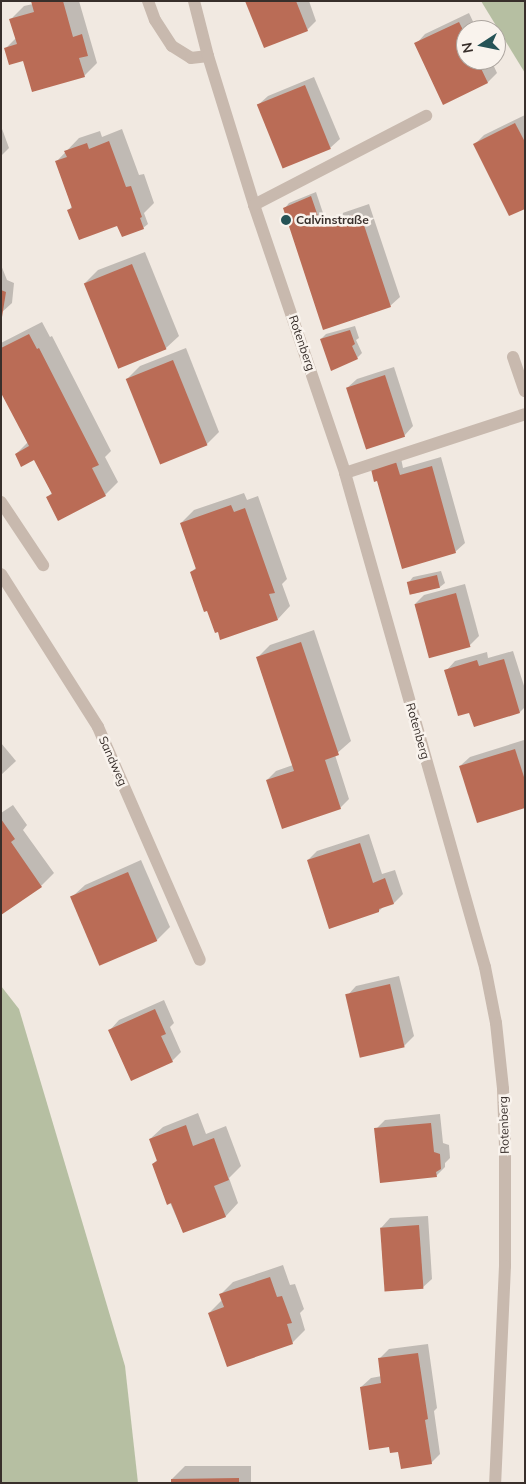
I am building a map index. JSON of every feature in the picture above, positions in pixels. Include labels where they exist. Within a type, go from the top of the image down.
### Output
[{"type":"street","points":[[148,1],[155,20],[172,46],[191,58],[208,56]]},
{"type":"street","name":"Rotenberg","points":[[194,1],[208,56],[254,205],[345,473],[485,967],[496,1024],[503,1089],[505,1266],[495,1483]]},
{"type":"street","points":[[254,205],[426,116]]},
{"type":"street","points":[[513,356],[525,391]]},
{"type":"street","points":[[345,473],[525,414]]},
{"type":"street","points":[[1,502],[42,565]]},
{"type":"street","name":"Sandweg","points":[[1,574],[98,726],[200,960]]},
{"type":"green space","points":[[481,1],[525,1],[525,73],[506,42],[506,20],[493,20]]},
{"type":"green space","points":[[1,986],[19,1009],[125,1366],[138,1483],[1,1483]]},
{"type":"building","points":[[31,1],[63,1],[73,37],[82,34],[88,56],[79,58],[85,77],[32,92],[23,61],[9,65],[4,48],[17,44],[9,19],[34,12]]},
{"type":"building","points":[[245,1],[296,1],[308,31],[264,48]]},
{"type":"building","points":[[456,23],[456,70],[482,70],[488,83],[443,105],[414,43]]},
{"type":"building","points":[[305,85],[331,149],[283,168],[257,104]]},
{"type":"building","points":[[515,123],[525,142],[525,209],[509,216],[473,144]]},
{"type":"building","points":[[109,141],[126,187],[131,186],[142,217],[140,218],[144,229],[122,237],[117,226],[79,240],[67,210],[72,208],[55,161],[67,157],[64,151],[87,143],[89,149]]},
{"type":"building","points":[[311,196],[321,225],[360,213],[391,307],[323,330],[283,208]]},
{"type":"building","points":[[132,264],[166,349],[118,369],[84,283]]},
{"type":"building","points":[[1,290],[6,292],[2,317],[1,317]]},
{"type":"building","points":[[350,330],[355,344],[352,346],[358,359],[331,371],[320,339]]},
{"type":"building","points":[[29,334],[37,349],[39,348],[99,465],[92,468],[106,496],[58,521],[46,497],[52,494],[34,460],[21,467],[15,454],[29,446],[1,393],[1,348]]},
{"type":"building","points":[[173,360],[207,445],[160,464],[126,379]]},
{"type":"building","points":[[385,375],[405,437],[366,449],[346,388]]},
{"type":"building","points":[[396,462],[400,475],[432,466],[456,553],[402,569],[377,481],[374,482],[371,469]]},
{"type":"building","points":[[231,505],[234,512],[245,508],[275,593],[269,594],[278,620],[220,640],[218,632],[215,633],[207,611],[204,612],[190,572],[196,569],[180,523]]},
{"type":"building","points":[[437,575],[440,588],[410,595],[407,582]]},
{"type":"building","points":[[456,593],[470,647],[429,658],[414,604]]},
{"type":"building","points":[[301,642],[339,755],[325,760],[341,809],[282,829],[266,780],[294,771],[256,657]]},
{"type":"building","points":[[504,659],[520,713],[474,727],[469,713],[458,716],[444,670],[477,660],[479,666]]},
{"type":"building","points":[[515,749],[525,780],[525,808],[477,823],[459,766]]},
{"type":"building","points":[[1,819],[15,839],[11,842],[42,887],[1,915]]},
{"type":"building","points":[[360,843],[373,883],[385,878],[394,904],[379,909],[379,912],[329,929],[307,860]]},
{"type":"building","points":[[128,872],[157,941],[99,966],[70,897]]},
{"type":"building","points":[[390,984],[405,1047],[360,1058],[345,994]]},
{"type":"building","points":[[155,1009],[166,1034],[161,1036],[173,1062],[131,1081],[108,1030]]},
{"type":"building","points":[[431,1123],[434,1152],[440,1154],[441,1169],[436,1172],[437,1177],[380,1183],[374,1128]]},
{"type":"building","points":[[186,1125],[193,1146],[214,1138],[229,1180],[214,1186],[226,1217],[183,1233],[171,1203],[167,1205],[152,1164],[157,1161],[149,1139]]},
{"type":"building","points":[[419,1225],[423,1289],[385,1292],[380,1228]]},
{"type":"building","points":[[270,1277],[277,1297],[282,1296],[292,1323],[287,1324],[293,1344],[227,1367],[208,1313],[224,1307],[219,1294]]},
{"type":"building","points":[[418,1353],[428,1419],[425,1420],[432,1464],[401,1469],[398,1452],[390,1453],[389,1447],[369,1450],[360,1387],[381,1383],[378,1358]]},
{"type":"building","points":[[239,1478],[239,1483],[171,1483],[171,1479]]},
{"type":"place","name":"Calvinstraße","points":[[286,220]]}]
